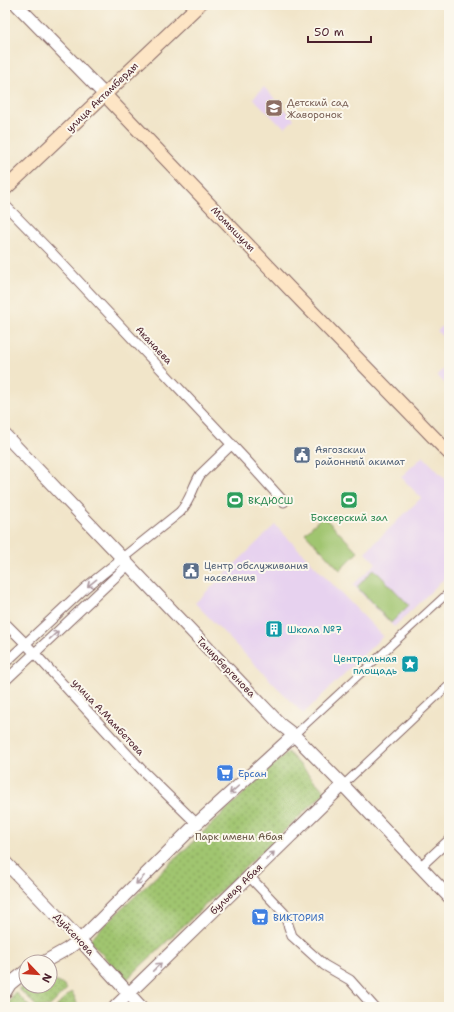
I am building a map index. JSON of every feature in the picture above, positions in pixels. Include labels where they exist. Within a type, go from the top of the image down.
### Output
[{"type":"main road","name":"улица Актамберды","points":[[5,190],[105,95],[195,6]]},
{"type":"main road","name":"Момышулы","points":[[105,95],[449,453]]},
{"type":"street","name":"Момышулы","points":[[17,5],[105,95]]},
{"type":"street","name":"Аканаева","points":[[5,205],[232,444],[284,502]]},
{"type":"street","name":"Танирбергенова","points":[[5,435],[281,725],[294,735],[343,785],[449,897]]},
{"type":"street","points":[[5,681],[125,562],[180,512],[188,502],[200,475],[232,444]]},
{"type":"street","points":[[5,663],[85,588],[125,562]]},
{"type":"street","points":[[58,954],[80,940],[197,824],[449,592]]},
{"type":"street","name":"улица А.Мамбетова","points":[[5,623],[142,770],[197,824]]},
{"type":"street","points":[[343,785],[449,685]]},
{"type":"street","name":"бульвар Абая","points":[[129,994],[248,876],[343,785]]},
{"type":"street","points":[[420,867],[449,840]]},
{"type":"street","name":"Дуйсенова","points":[[5,862],[80,940],[141,1007]]},
{"type":"street","points":[[248,876],[284,913],[292,936],[324,965],[350,980],[374,1007]]},
{"type":"street","points":[[5,992],[10,984],[18,978]]},
{"type":"street","points":[[115,1007],[129,994]]},
{"type":"shaded area","name":"Детский сад Жаворонок","points":[[264,87],[294,119],[285,128],[253,98]]},
{"type":"shaded area","points":[[447,322],[449,324],[449,344],[437,331]]},
{"type":"shaded area","points":[[449,363],[449,381],[445,384],[437,375]]},
{"type":"shaded area","points":[[423,456],[449,483],[449,574],[394,627],[353,585],[376,563],[365,552],[421,498],[401,477]]},
{"type":"shaded area","points":[[275,525],[383,636],[303,714],[195,603]]},
{"type":"green space","points":[[323,516],[358,552],[340,570],[305,533]]},
{"type":"green space","points":[[374,569],[409,605],[391,623],[357,587]]},
{"type":"green space","name":"Парк имени Абая","points":[[288,752],[325,792],[126,980],[89,940]]},
{"type":"green space","points":[[58,982],[67,989],[49,1007],[37,1007],[24,994],[58,994]]},
{"type":"green space","points":[[15,992],[30,1007],[7,1007]]},
{"type":"green space","points":[[71,992],[79,1007],[56,1007]]},
{"type":"place","name":"Детский сад Жаворонок","points":[[274,108]]},
{"type":"place","name":"Аягозскии районный акимат","points":[[302,455]]},
{"type":"place","name":"ВКДЮСШ","points":[[235,500]]},
{"type":"place","name":"Боксерский зал","points":[[349,500]]},
{"type":"place","name":"Центр обслуживания населения","points":[[191,571]]},
{"type":"place","name":"Школа №7","points":[[274,629]]},
{"type":"place","name":"Центральная площадь","points":[[410,664]]},
{"type":"place","name":"Ерсан","points":[[225,773]]},
{"type":"place","name":"ВИКТОРИЯ","points":[[260,917]]}]
